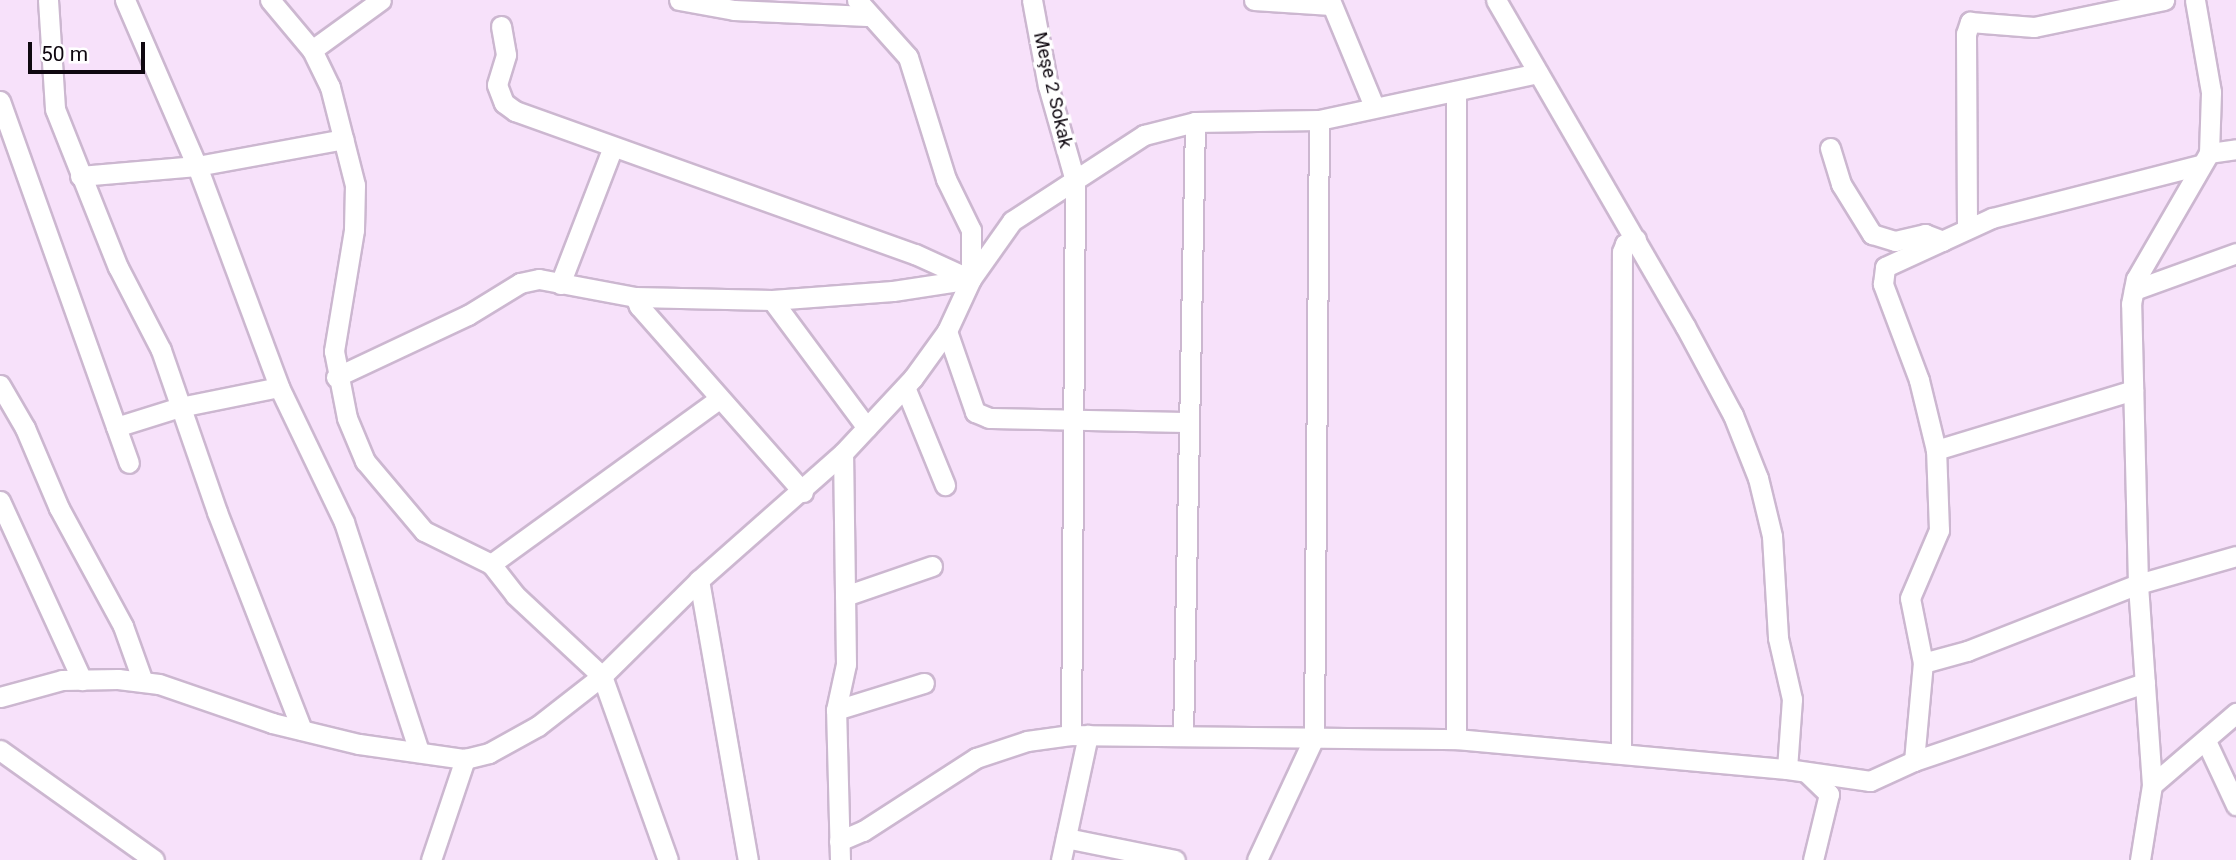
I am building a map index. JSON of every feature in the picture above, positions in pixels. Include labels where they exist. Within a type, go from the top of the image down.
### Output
[{"type":"street","points":[[48,0],[55,108],[118,267],[161,350],[302,730]]},
{"type":"street","points":[[125,0],[197,166],[279,387],[344,522],[419,752]]},
{"type":"street","points":[[270,0],[312,50],[330,86],[355,185],[354,230],[334,351],[336,377],[365,461],[399,505],[424,531],[491,564],[515,595],[602,676],[668,860]]},
{"type":"street","points":[[312,50],[381,0]]},
{"type":"street","points":[[679,0],[732,5],[862,8],[908,57],[946,179],[971,229],[971,279]]},
{"type":"street","name":"Meşe 2 Sokak","points":[[1032,0],[1048,86],[1075,181],[1072,421],[1080,735],[1061,860]]},
{"type":"street","points":[[1254,0],[1331,3],[1374,106]]},
{"type":"street","points":[[1496,0],[1636,239],[1733,415],[1758,478],[1772,536],[1778,638],[1792,699],[1797,770],[1829,794],[1812,860]]},
{"type":"street","points":[[1967,226],[1966,34],[1970,22],[2034,27],[2164,0]]},
{"type":"street","points":[[2140,860],[2152,785],[2138,584],[2133,390],[2134,290],[2136,279],[2204,159],[2211,92],[2195,0]]},
{"type":"street","points":[[501,26],[506,55],[496,85],[504,103],[515,111],[915,254],[971,279]]},
{"type":"street","points":[[0,697],[62,680],[143,682],[302,730],[465,759],[489,754],[538,726],[602,676],[699,580],[803,492],[843,453],[905,387],[947,331],[971,279],[1012,221],[1144,135],[1195,122],[1319,120],[1374,106],[1538,73]]},
{"type":"street","points":[[1456,91],[1456,739]]},
{"type":"street","points":[[0,101],[128,463]]},
{"type":"street","points":[[1256,860],[1314,738],[1319,120]]},
{"type":"street","points":[[1183,736],[1187,422],[1195,122]]},
{"type":"street","points":[[80,176],[197,166],[344,139]]},
{"type":"street","points":[[560,284],[613,147]]},
{"type":"street","points":[[1830,148],[1841,184],[1872,234],[1895,242],[1932,234],[1943,240]]},
{"type":"street","points":[[1914,761],[1923,663],[1910,598],[1939,530],[1937,450],[1919,380],[1882,276],[1887,263],[1943,240],[1967,226],[2236,149]]},
{"type":"street","points":[[1620,752],[1622,252],[1625,244],[1636,239]]},
{"type":"street","points":[[2134,290],[2236,253]]},
{"type":"street","points":[[336,377],[468,315],[520,283],[539,279],[635,296],[772,300],[893,291],[971,279]]},
{"type":"street","points":[[635,296],[719,399],[803,492]]},
{"type":"street","points":[[772,300],[867,428]]},
{"type":"street","points":[[947,331],[975,412],[989,418],[1187,422]]},
{"type":"street","points":[[0,385],[24,428],[59,508],[123,626],[143,682]]},
{"type":"street","points":[[116,427],[180,407],[279,387]]},
{"type":"street","points":[[905,387],[945,485]]},
{"type":"street","points":[[1937,450],[2133,390]]},
{"type":"street","points":[[491,564],[719,399]]},
{"type":"street","points":[[839,850],[835,710],[846,664],[843,453]]},
{"type":"street","points":[[0,501],[82,680]]},
{"type":"street","points":[[1923,663],[1967,651],[2138,584],[2236,556]]},
{"type":"street","points":[[845,596],[932,566]]},
{"type":"street","points":[[699,580],[748,860]]},
{"type":"street","points":[[835,710],[924,683]]},
{"type":"street","points":[[839,850],[863,831],[976,758],[1027,741],[1080,735],[1456,739],[1620,752],[1797,770],[1870,781],[1914,761],[2145,683]]},
{"type":"street","points":[[2152,785],[2236,713]]},
{"type":"street","points":[[2206,741],[2236,806]]},
{"type":"street","points":[[0,750],[154,860]]},
{"type":"street","points":[[431,860],[465,759]]},
{"type":"street","points":[[1066,838],[1175,860]]}]
